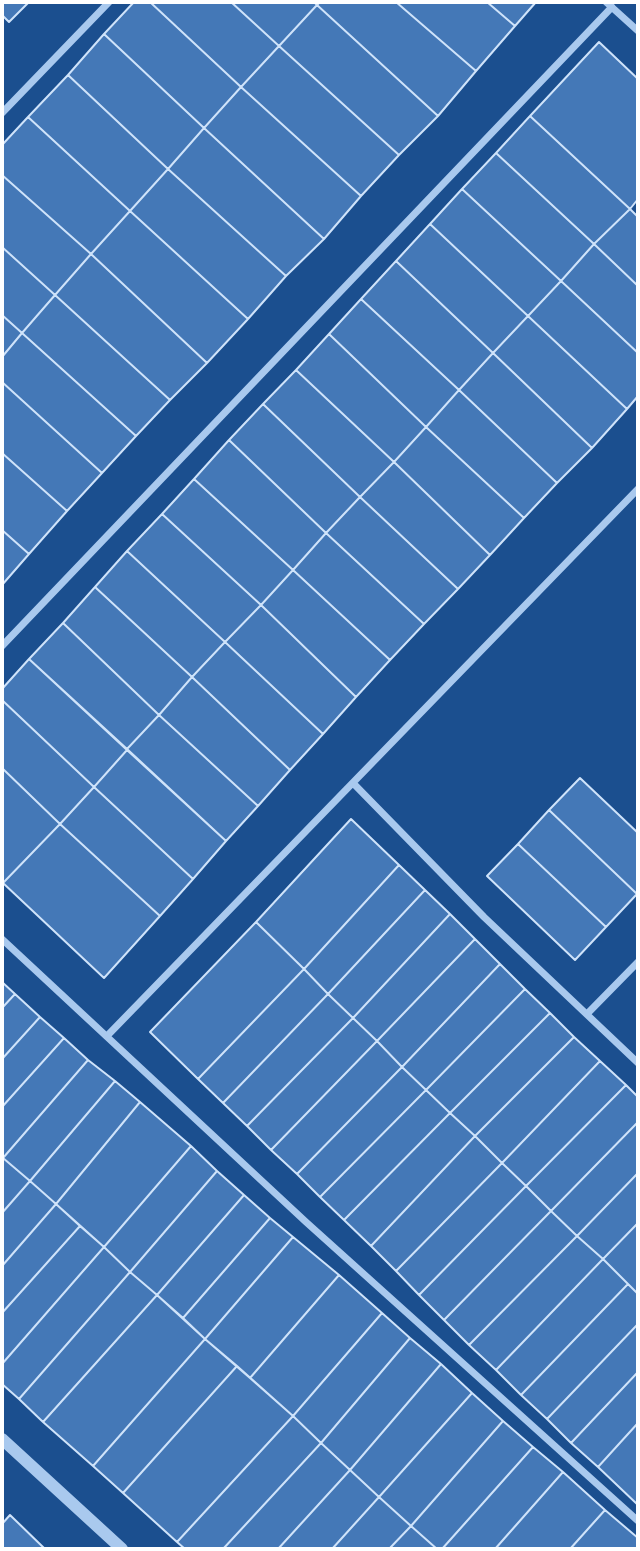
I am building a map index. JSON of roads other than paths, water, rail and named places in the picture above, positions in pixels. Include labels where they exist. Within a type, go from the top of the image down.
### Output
[{"type":"street","points":[[2,113],[109,2]]},
{"type":"street","points":[[2,646],[609,4],[638,31]]},
{"type":"street","points":[[107,1036],[638,489]]},
{"type":"street","points":[[352,783],[484,916],[638,1063]]},
{"type":"street","points":[[2,939],[306,1222],[638,1521]]},
{"type":"street","points":[[587,1014],[638,962]]},
{"type":"street","points":[[2,1439],[122,1549]]}]
